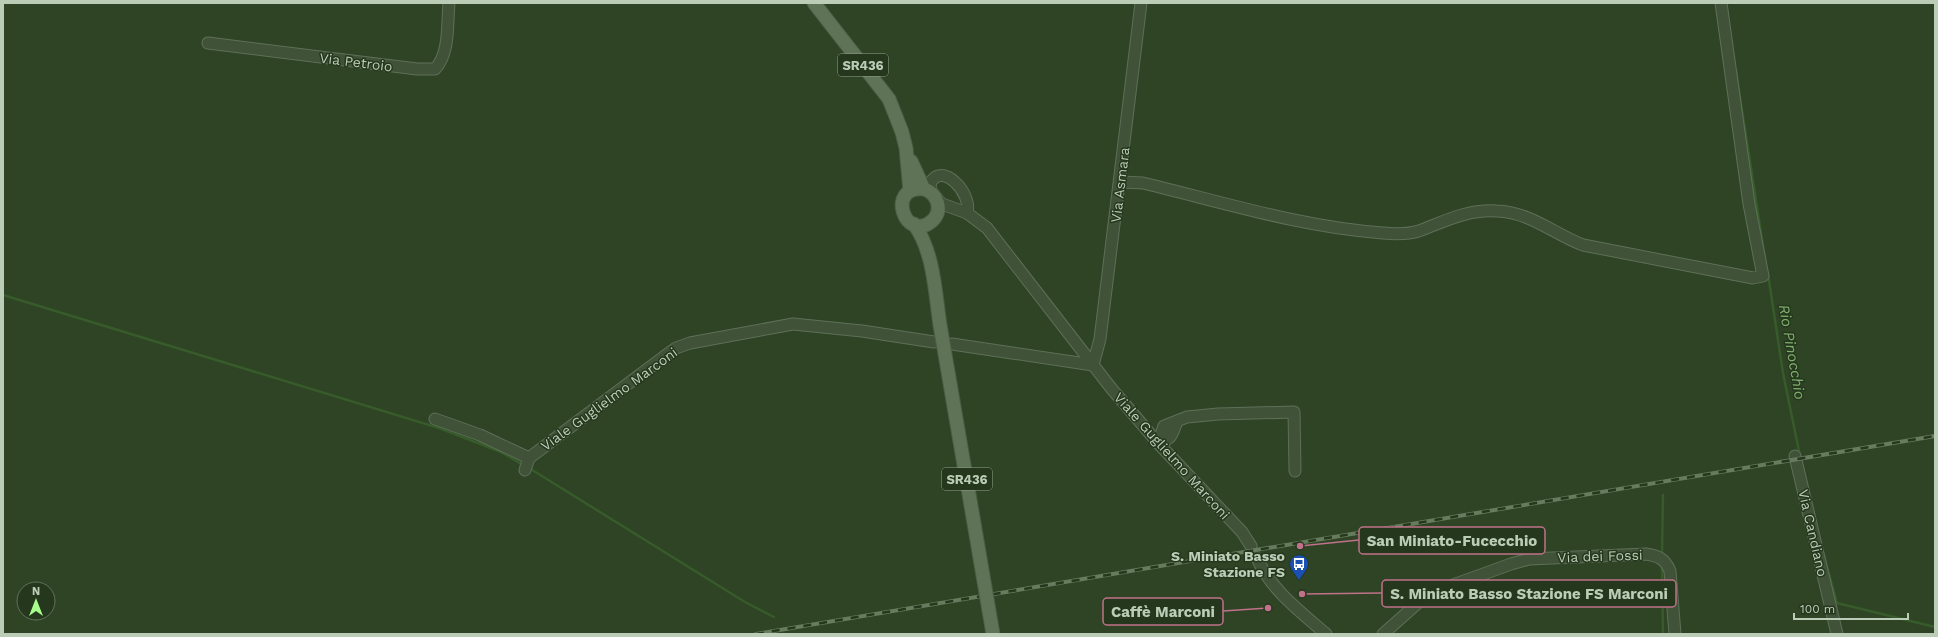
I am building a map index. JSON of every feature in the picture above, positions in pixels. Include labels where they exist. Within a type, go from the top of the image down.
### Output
[{"type":"main road","name":"SR436","points":[[814,3],[889,99],[902,132],[906,148],[910,191],[903,199],[902,209],[906,218],[914,224],[922,238],[930,262]]},
{"type":"main road","name":"SR436","points":[[906,148],[938,208],[933,220],[929,245],[930,262],[993,634]]},
{"type":"main road","points":[[910,191],[917,188],[930,193]]},
{"type":"main road","points":[[914,224],[923,225],[933,220]]},
{"type":"street","name":"Via Petroio","points":[[208,43],[417,69],[435,69],[442,62],[445,53],[449,3]]},
{"type":"street","name":"Via Asmara","points":[[1093,366],[1100,339],[1121,182],[1142,3]]},
{"type":"street","points":[[1121,182],[1143,183],[1302,222],[1384,233],[1418,231],[1452,217],[1477,211],[1498,210],[1534,219],[1583,246],[1753,278],[1763,276],[1749,204],[1721,3]]},
{"type":"street","points":[[930,193],[930,184],[934,178],[941,176],[949,177],[954,180],[967,196],[965,212],[944,213],[933,220]]},
{"type":"street","name":"Viale Guglielmo Marconi","points":[[930,193],[942,204],[965,212],[988,228],[1093,366],[1158,443],[1242,532],[1251,546]]},
{"type":"street","name":"Viale Guglielmo Marconi","points":[[435,419],[480,435],[527,464],[665,356],[683,345],[793,324],[862,331],[934,342]]},
{"type":"street","points":[[952,344],[1093,366]]},
{"type":"street","points":[[1148,431],[1187,417],[1218,414],[1294,412],[1295,471]]},
{"type":"street","points":[[1176,421],[1172,435],[1172,448],[1178,464]]},
{"type":"street","points":[[1158,443],[1164,426]]},
{"type":"street","points":[[1158,443],[1168,440],[1172,435]]},
{"type":"street","name":"Via Candiano","points":[[1795,456],[1837,634]]},
{"type":"street","name":"Via dei Fossi","points":[[1383,634],[1428,594],[1518,562],[1529,559],[1646,554],[1662,558],[1667,562],[1672,576],[1675,634]]},
{"type":"street","points":[[1258,560],[1264,573],[1272,584],[1326,634]]},
{"type":"waterway","name":"Rio Pinocchio","points":[[1736,71],[1766,265]]},
{"type":"waterway","name":"Rio Pinocchio","points":[[1768,274],[1783,373],[1800,456]]},
{"type":"waterway","points":[[3,295],[439,428],[501,452],[523,465]]},
{"type":"waterway","points":[[529,468],[745,602],[774,617]]},
{"type":"waterway","points":[[1662,554],[1663,495]]},
{"type":"waterway","name":"Rio Pinocchio","points":[[1824,556],[1837,603],[1935,627]]},
{"type":"waterway","points":[[1662,565],[1663,634]]},
{"type":"tunnel","points":[[1251,546],[1258,560]]},
{"type":"railway","points":[[756,634],[1935,436]]},
{"type":"place","name":"San Miniato-Fucecchio","points":[[1300,546]]},
{"type":"place","name":"S. Miniato Basso Stazione FS","points":[[1299,581]]},
{"type":"place","name":"S. Miniato Basso Stazione FS Marconi","points":[[1302,594]]},
{"type":"place","name":"Caffè Marconi","points":[[1268,608]]}]
